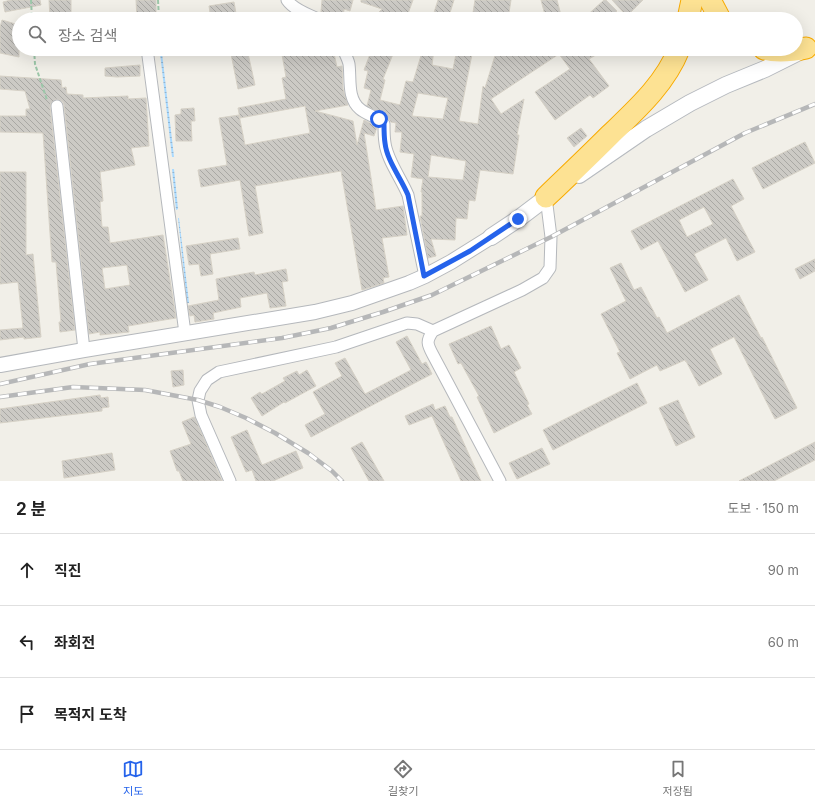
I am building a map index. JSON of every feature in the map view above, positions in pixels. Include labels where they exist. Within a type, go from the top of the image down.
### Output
[{"type":"highway","points":[[689,12],[692,0]]},
{"type":"highway","points":[[710,0],[716,12]]},
{"type":"highway","points":[[546,197],[645,101],[661,82],[676,56]]},
{"type":"main road","points":[[491,237],[518,219],[546,197],[646,129],[690,103],[790,56]]},
{"type":"street","points":[[288,0],[288,2],[302,12]]},
{"type":"street","points":[[148,56],[185,333]]},
{"type":"street","points":[[346,56],[349,62],[350,87],[354,103],[360,110],[379,119],[384,124],[385,144],[390,159],[408,195],[424,276]]},
{"type":"street","points":[[58,106],[84,350]]},
{"type":"street","points":[[500,481],[428,346],[428,338],[433,331],[522,290],[543,278],[550,268],[551,237],[546,197]]},
{"type":"street","points":[[0,365],[322,310],[352,303],[409,283],[424,276],[451,262],[491,237]]},
{"type":"street","points":[[230,481],[201,415],[198,400],[200,391],[207,380],[219,372],[336,347],[407,323],[417,324],[433,331]]},
{"type":"path","points":[[31,0],[32,12]]},
{"type":"path","points":[[158,0],[159,12]]},
{"type":"path","points":[[34,56],[35,64],[48,103],[58,106]]},
{"type":"water","points":[[160,56],[162,56],[174,157],[172,157]]},
{"type":"water","points":[[172,169],[174,169],[178,209],[176,210]]},
{"type":"water","points":[[179,218],[189,303],[187,303]]},
{"type":"building","points":[[11,0],[40,0],[41,5],[5,12],[3,2]]},
{"type":"building","points":[[49,0],[71,0],[71,12],[50,12]]},
{"type":"building","points":[[136,0],[156,0],[156,12],[137,12]]},
{"type":"building","points":[[322,0],[353,0],[350,11],[344,9],[344,12],[321,12]]},
{"type":"building","points":[[361,0],[413,0],[409,12],[379,12],[382,9],[361,2]]},
{"type":"building","points":[[438,0],[454,0],[450,12],[434,12]]},
{"type":"building","points":[[475,0],[511,0],[509,12],[473,12]]},
{"type":"building","points":[[541,0],[557,0],[560,12],[544,12]]},
{"type":"building","points":[[604,0],[606,0],[617,11],[616,12],[591,12]]},
{"type":"building","points":[[612,0],[643,0],[631,12],[623,12]]},
{"type":"building","points":[[234,2],[236,12],[210,12],[209,6]]},
{"type":"building","points":[[2,20],[12,23],[12,56],[0,53],[0,27]]},
{"type":"building","points":[[231,56],[249,56],[255,85],[238,89]]},
{"type":"building","points":[[282,56],[335,56],[337,67],[342,66],[343,89],[348,105],[315,111],[353,121],[357,145],[364,120],[377,127],[374,136],[364,133],[376,210],[403,206],[407,235],[382,238],[389,277],[383,278],[384,283],[362,290],[341,171],[255,186],[263,233],[249,236],[240,180],[201,187],[198,170],[227,165],[219,118],[239,115],[245,145],[310,133],[305,106],[240,118],[238,108],[286,99],[282,78],[286,77]]},
{"type":"building","points":[[369,56],[392,56],[383,79],[385,80],[380,100],[400,105],[406,81],[413,82],[421,56],[433,56],[432,65],[453,69],[456,56],[472,56],[459,121],[478,124],[483,86],[485,88],[495,56],[556,56],[491,99],[501,114],[524,99],[517,135],[519,135],[513,174],[480,170],[475,201],[469,200],[467,219],[456,218],[455,240],[431,239],[436,256],[428,258],[420,216],[422,216],[421,192],[423,179],[411,177],[414,154],[400,152],[402,132],[395,132],[396,123],[391,122],[385,116],[367,106],[371,90],[364,88],[368,71],[364,70]],"holes":[[[418,93],[448,98],[443,119],[412,116]],[[431,155],[466,161],[463,180],[428,177]]]},
{"type":"building","points":[[560,56],[594,56],[589,59],[609,86],[593,98],[590,95],[555,120],[535,92],[570,69]]},
{"type":"building","points":[[140,65],[140,76],[105,76],[105,68]]},
{"type":"building","points":[[0,76],[61,80],[62,88],[66,87],[67,94],[83,95],[83,98],[128,96],[128,99],[146,98],[149,146],[131,148],[135,165],[100,172],[103,201],[100,202],[102,227],[108,227],[110,243],[163,235],[176,318],[128,326],[129,332],[100,335],[100,332],[89,334],[64,105],[63,102],[56,99],[51,103],[50,107],[75,330],[60,332],[59,322],[61,322],[56,262],[52,262],[43,133],[0,132],[0,116],[26,116],[26,109],[30,109],[25,91],[0,89]],"holes":[[[127,265],[130,285],[105,289],[102,268]]]},
{"type":"building","points":[[194,108],[195,121],[191,121],[192,141],[176,141],[175,115],[181,114],[181,109]]},
{"type":"building","points":[[581,128],[587,136],[574,147],[567,138]]},
{"type":"building","points":[[805,142],[815,163],[763,189],[752,168]]},
{"type":"building","points":[[0,172],[26,172],[26,255],[33,254],[41,337],[24,339],[24,337],[0,340],[0,330],[23,328],[18,282],[0,284]]},
{"type":"building","points":[[733,179],[744,199],[731,206],[755,252],[737,261],[726,238],[694,254],[708,280],[685,292],[658,241],[641,250],[631,231]],"holes":[[[704,207],[713,224],[687,237],[679,220]]]},
{"type":"building","points":[[238,238],[240,249],[210,254],[213,274],[201,276],[199,264],[189,265],[186,246]]},
{"type":"building","points":[[815,259],[815,271],[800,279],[795,269]]},
{"type":"building","points":[[621,263],[634,290],[641,287],[657,318],[659,317],[667,333],[739,295],[761,338],[762,337],[797,408],[775,419],[734,337],[710,349],[722,374],[699,386],[685,360],[660,371],[657,365],[630,379],[617,353],[620,352],[601,314],[626,301],[610,268]]},
{"type":"building","points":[[286,269],[288,281],[282,282],[286,306],[270,308],[267,293],[240,298],[241,307],[213,313],[214,319],[195,322],[194,315],[190,316],[188,306],[219,300],[216,279],[254,272],[255,275]]},
{"type":"building","points":[[491,326],[501,349],[509,345],[521,368],[514,372],[532,414],[494,433],[477,397],[479,396],[461,363],[458,364],[449,344]]},
{"type":"building","points":[[407,336],[422,364],[426,362],[432,374],[311,437],[305,425],[325,414],[313,392],[342,376],[335,363],[345,358],[365,394],[411,370],[396,342]]},
{"type":"building","points":[[183,370],[184,385],[173,387],[171,371]]},
{"type":"building","points":[[307,370],[316,386],[285,403],[284,402],[262,416],[251,398],[260,392],[262,394],[285,381],[283,378],[297,371],[299,375]]},
{"type":"building","points":[[637,383],[647,403],[553,450],[543,430]]},
{"type":"building","points":[[100,395],[101,398],[108,397],[109,407],[102,408],[102,411],[0,423],[0,409]]},
{"type":"building","points":[[678,400],[695,437],[676,446],[659,408]]},
{"type":"building","points":[[433,404],[435,410],[445,406],[450,417],[452,417],[481,481],[461,481],[432,416],[409,425],[405,416]]},
{"type":"building","points":[[194,417],[222,481],[183,481],[179,471],[177,471],[170,451],[191,444],[182,422]]},
{"type":"building","points":[[247,430],[262,465],[296,451],[303,468],[273,481],[256,481],[252,470],[246,472],[231,437]]},
{"type":"building","points":[[362,442],[384,481],[369,481],[351,448]]},
{"type":"building","points":[[815,442],[815,460],[774,481],[739,481]]},
{"type":"building","points":[[542,448],[550,464],[517,479],[509,463]]},
{"type":"building","points":[[112,453],[115,470],[64,478],[62,461]]},
{"type":"railway","points":[[0,384],[90,364],[282,338],[331,328],[383,312],[432,295],[551,237],[745,133],[815,104]]},
{"type":"railway","points":[[0,397],[73,387],[145,390],[198,400],[246,418],[275,433],[308,453],[332,471],[342,481]]},
{"type":"route","points":[[379,119],[384,124],[385,144],[390,159],[408,195],[424,276],[470,251],[518,219]]}]
